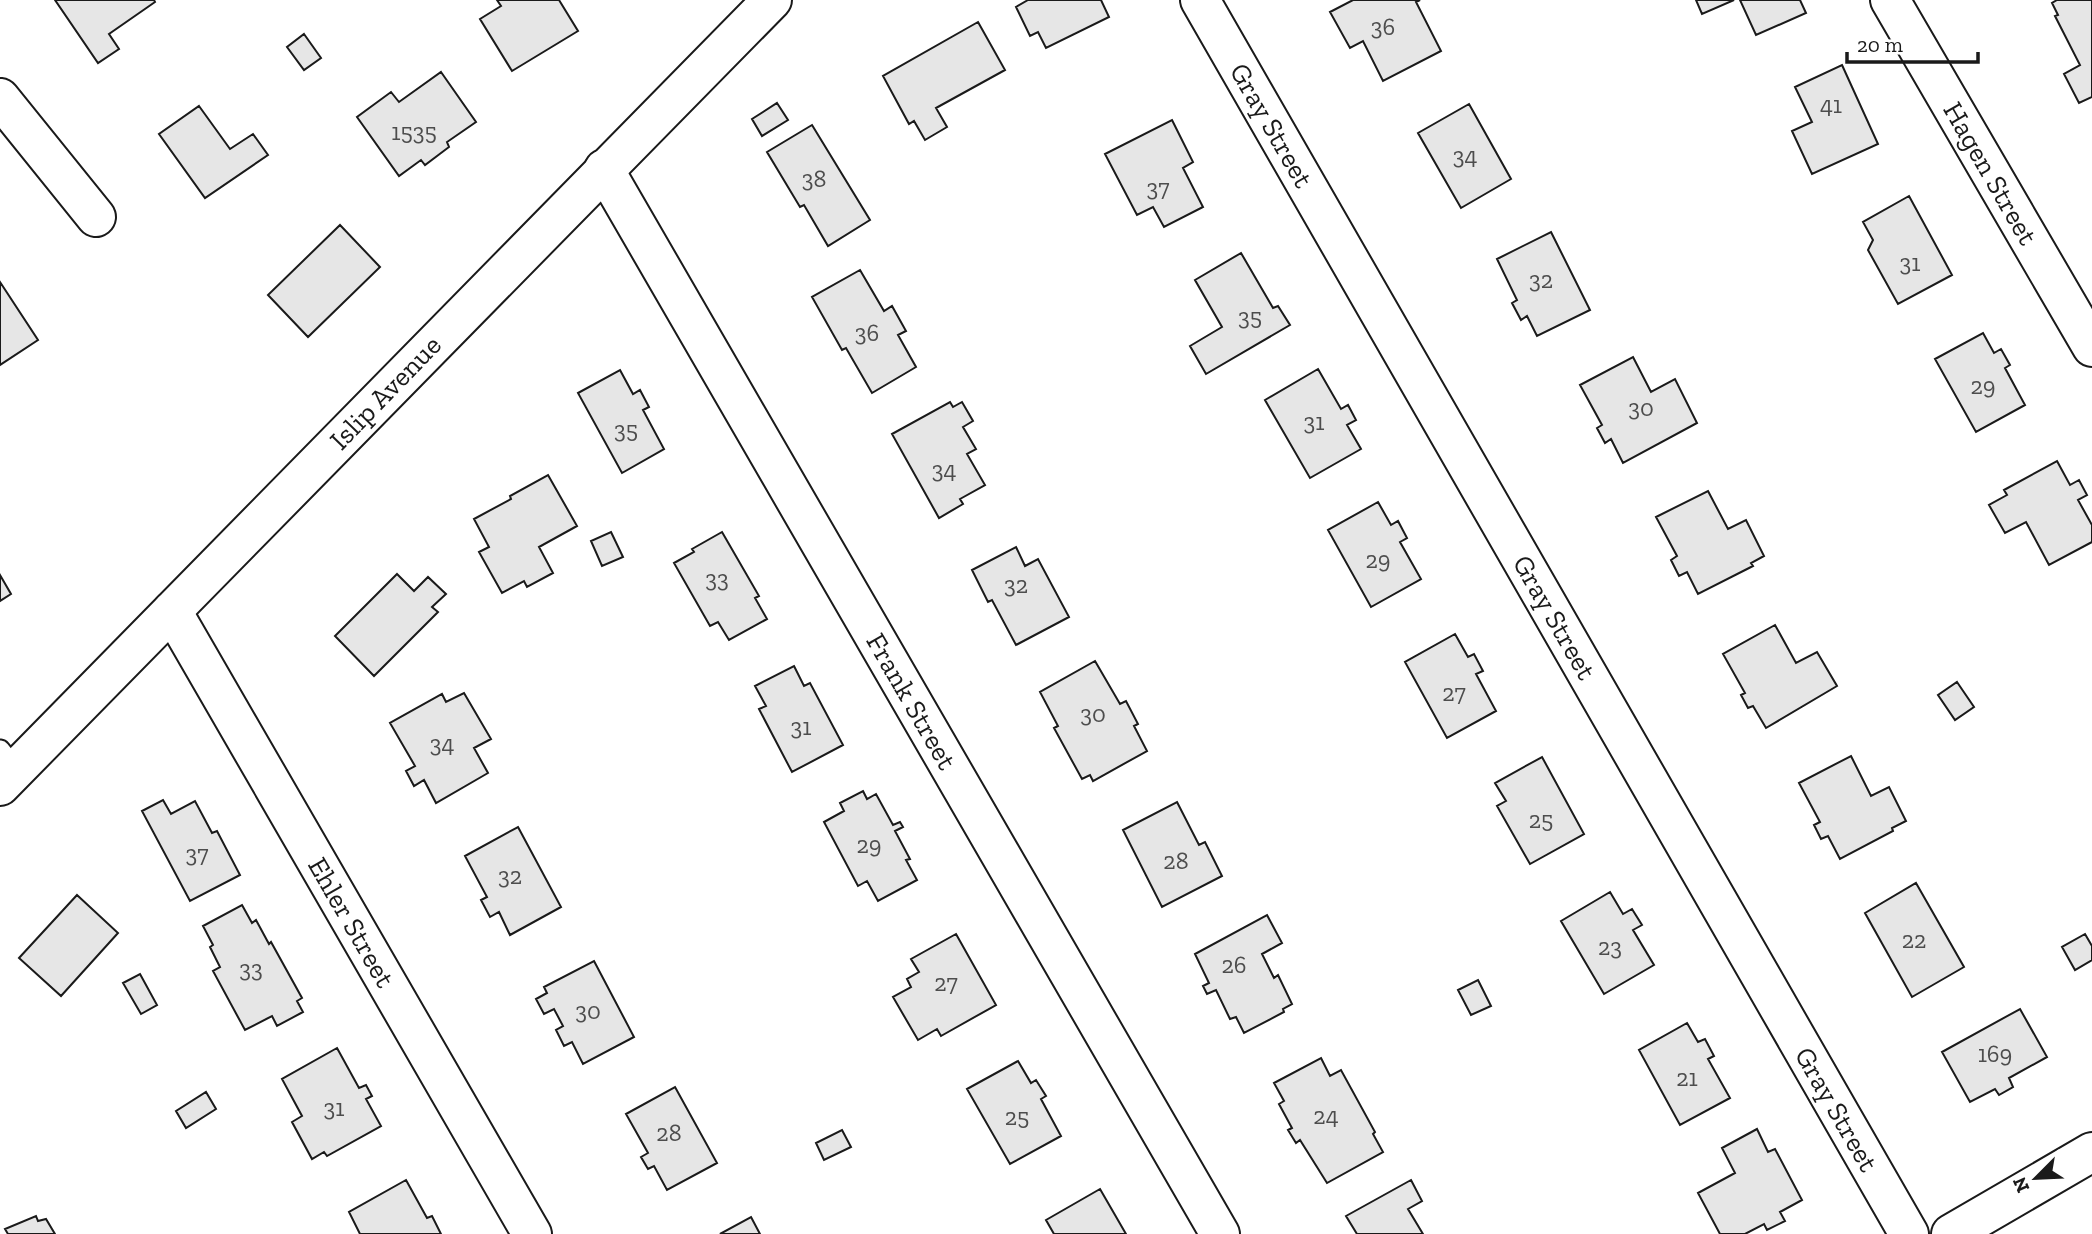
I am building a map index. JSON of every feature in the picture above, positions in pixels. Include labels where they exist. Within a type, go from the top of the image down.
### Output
[{"type":"street","name":"Islip Avenue","points":[[5,769],[172,611],[772,0]]},
{"type":"street","name":"Gray Street","points":[[1200,0],[1909,1234]]},
{"type":"street","name":"Hagen Street","points":[[1890,0],[2092,347]]},
{"type":"street","points":[[0,98],[96,217]]},
{"type":"street","name":"Frank Street","points":[[604,169],[1220,1234]]},
{"type":"street","name":"Ehler Street","points":[[172,611],[532,1234]]},
{"type":"street","points":[[1951,1234],[2092,1152]]},
{"type":"building","points":[[55,0],[155,2],[109,34],[119,49],[98,63]]},
{"type":"building","points":[[497,0],[559,0],[578,31],[512,71],[480,19],[501,6]]},
{"type":"building","points":[[1028,0],[1101,0],[1109,17],[1046,48],[1038,32],[1030,36],[1016,7]]},
{"type":"building","points":[[1353,0],[1420,0],[1416,2],[1441,51],[1383,81],[1363,41],[1350,48],[1330,12]]},
{"type":"building","points":[[1696,0],[1734,0],[1702,14]]},
{"type":"building","points":[[1740,0],[1800,0],[1806,13],[1756,35]]},
{"type":"building","points":[[2057,0],[2092,0],[2092,97],[2079,103],[2064,74],[2080,65],[2055,16],[2058,15],[2052,3]]},
{"type":"building","points":[[978,22],[1005,70],[936,108],[947,127],[925,140],[914,121],[909,124],[883,76]]},
{"type":"building","points":[[304,34],[321,58],[304,70],[287,47]]},
{"type":"building","points":[[1842,65],[1878,144],[1812,174],[1792,131],[1812,122],[1795,87]]},
{"type":"building","points":[[441,72],[476,122],[447,142],[449,147],[425,165],[421,160],[399,176],[357,117],[391,92],[399,102]]},
{"type":"building","points":[[777,103],[788,120],[762,136],[752,119]]},
{"type":"building","points":[[1469,104],[1511,179],[1461,208],[1418,133]]},
{"type":"building","points":[[199,106],[230,149],[253,134],[268,155],[205,198],[159,134]]},
{"type":"building","points":[[1172,120],[1193,162],[1183,168],[1203,207],[1164,227],[1153,207],[1137,215],[1105,154]]},
{"type":"building","points":[[812,125],[870,220],[828,246],[804,205],[800,207],[767,152]]},
{"type":"building","points":[[1909,196],[1952,275],[1898,304],[1868,250],[1873,240],[1863,222]]},
{"type":"building","points":[[340,225],[380,267],[308,337],[268,295]]},
{"type":"building","points":[[1551,232],[1590,310],[1537,336],[1527,316],[1521,320],[1512,303],[1517,300],[1497,259]]},
{"type":"building","points":[[1241,253],[1273,308],[1278,306],[1290,325],[1206,374],[1190,346],[1222,327],[1195,280]]},
{"type":"building","points":[[860,270],[884,311],[892,306],[906,331],[898,335],[916,367],[872,393],[846,348],[842,350],[812,297]]},
{"type":"building","points":[[0,282],[38,340],[0,365]]},
{"type":"building","points":[[1983,333],[1994,353],[2001,349],[2010,365],[2005,368],[2025,405],[1976,432],[1935,359]]},
{"type":"building","points":[[1633,357],[1651,392],[1675,379],[1697,423],[1623,463],[1611,439],[1605,443],[1597,428],[1602,425],[1580,385]]},
{"type":"building","points":[[1318,369],[1341,409],[1348,405],[1356,420],[1347,425],[1361,449],[1310,478],[1265,400]]},
{"type":"building","points":[[620,370],[633,394],[640,390],[649,407],[643,410],[664,449],[622,473],[578,393]]},
{"type":"building","points":[[950,402],[953,407],[962,402],[973,421],[963,427],[976,449],[967,454],[985,485],[960,499],[963,504],[939,518],[892,434]]},
{"type":"building","points":[[2057,461],[2070,485],[2079,480],[2087,495],[2078,500],[2092,525],[2092,542],[2049,565],[2026,522],[2005,533],[1989,505],[2007,495],[2004,490]]},
{"type":"building","points":[[548,475],[577,526],[539,547],[553,573],[527,587],[524,581],[502,593],[479,552],[489,547],[474,519]]},
{"type":"building","points":[[1708,491],[1728,529],[1746,520],[1764,556],[1751,563],[1753,566],[1698,594],[1687,572],[1679,576],[1671,560],[1677,556],[1656,517]]},
{"type":"building","points":[[1378,502],[1391,525],[1398,521],[1407,538],[1400,542],[1421,579],[1371,607],[1328,530]]},
{"type":"building","points":[[611,532],[623,557],[602,566],[591,541]]},
{"type":"building","points":[[722,532],[759,596],[755,598],[767,619],[729,640],[718,622],[710,626],[674,563]]},
{"type":"building","points":[[1016,547],[1025,566],[1038,559],[1069,617],[1016,645],[992,600],[988,602],[972,570]]},
{"type":"building","points":[[397,574],[414,591],[428,577],[446,594],[432,607],[438,612],[374,676],[335,636]]},
{"type":"building","points":[[0,575],[11,594],[0,601]]},
{"type":"building","points":[[1775,625],[1796,663],[1817,652],[1837,686],[1766,728],[1753,706],[1748,708],[1741,695],[1745,693],[1723,654]]},
{"type":"building","points":[[1455,634],[1468,657],[1474,654],[1483,671],[1476,674],[1496,711],[1447,738],[1405,662]]},
{"type":"building","points":[[1095,661],[1120,704],[1126,701],[1138,724],[1134,726],[1147,751],[1093,781],[1090,775],[1082,779],[1054,728],[1058,726],[1040,692]]},
{"type":"building","points":[[794,666],[804,686],[810,683],[843,745],[792,772],[759,709],[766,706],[755,686]]},
{"type":"building","points":[[1957,682],[1974,707],[1955,720],[1938,695]]},
{"type":"building","points":[[464,693],[491,739],[474,748],[488,773],[436,803],[424,780],[414,786],[406,771],[415,766],[390,723],[442,694],[446,702]]},
{"type":"building","points":[[1851,756],[1871,796],[1889,787],[1906,821],[1892,828],[1893,831],[1840,859],[1828,836],[1821,839],[1814,825],[1820,822],[1799,783]]},
{"type":"building","points":[[1542,757],[1584,834],[1530,864],[1497,806],[1506,801],[1495,783]]},
{"type":"building","points":[[863,791],[867,799],[876,794],[893,825],[900,822],[903,827],[895,831],[910,859],[906,860],[917,880],[878,901],[867,881],[858,886],[824,822],[844,811],[840,803]]},
{"type":"building","points":[[163,800],[171,814],[195,801],[212,833],[217,831],[240,875],[190,901],[142,811]]},
{"type":"building","points":[[1177,802],[1199,845],[1205,842],[1222,876],[1162,907],[1123,830]]},
{"type":"building","points":[[518,827],[561,907],[510,935],[499,912],[490,917],[481,900],[487,897],[465,856]]},
{"type":"building","points":[[1916,883],[1964,967],[1912,997],[1865,913]]},
{"type":"building","points":[[1610,892],[1623,914],[1632,909],[1642,925],[1633,930],[1654,965],[1604,994],[1561,921]]},
{"type":"building","points":[[77,895],[118,933],[61,996],[19,958]]},
{"type":"building","points":[[242,905],[252,923],[256,920],[269,944],[271,942],[302,998],[297,1001],[303,1012],[277,1026],[272,1016],[245,1030],[213,971],[220,967],[203,926]]},
{"type":"building","points":[[1267,915],[1282,943],[1262,954],[1274,978],[1278,975],[1292,1004],[1283,1009],[1284,1012],[1244,1033],[1236,1017],[1230,1019],[1216,990],[1207,994],[1203,986],[1209,983],[1195,954]]},
{"type":"building","points":[[956,934],[996,1005],[941,1036],[937,1029],[918,1040],[893,997],[911,987],[907,979],[919,972],[911,959]]},
{"type":"building","points":[[2085,934],[2092,946],[2092,960],[2075,970],[2062,947]]},
{"type":"building","points":[[594,961],[634,1037],[583,1064],[572,1042],[564,1046],[556,1030],[563,1026],[554,1009],[544,1014],[536,999],[547,993],[544,987]]},
{"type":"building","points":[[140,974],[157,1005],[141,1014],[123,983]]},
{"type":"building","points":[[1478,980],[1491,1006],[1471,1015],[1458,990]]},
{"type":"building","points":[[2020,1009],[2047,1057],[2009,1078],[2013,1087],[1999,1095],[1995,1089],[1970,1102],[1942,1052]]},
{"type":"building","points":[[1687,1023],[1698,1042],[1705,1039],[1714,1056],[1708,1059],[1730,1098],[1680,1125],[1639,1050]]},
{"type":"building","points":[[337,1048],[359,1088],[366,1085],[372,1096],[366,1099],[381,1126],[327,1156],[324,1152],[312,1159],[292,1122],[302,1116],[282,1079]]},
{"type":"building","points":[[1321,1058],[1330,1076],[1341,1070],[1383,1152],[1327,1183],[1300,1140],[1296,1143],[1288,1130],[1292,1128],[1279,1104],[1284,1101],[1274,1083]]},
{"type":"building","points":[[1018,1061],[1031,1083],[1036,1080],[1046,1096],[1041,1099],[1061,1136],[1010,1164],[967,1089]]},
{"type":"building","points":[[675,1087],[717,1163],[667,1190],[654,1166],[648,1169],[641,1157],[648,1153],[626,1114]]},
{"type":"building","points":[[206,1092],[216,1109],[186,1128],[176,1111]]},
{"type":"building","points":[[1757,1129],[1768,1152],[1775,1149],[1802,1200],[1780,1212],[1785,1221],[1767,1230],[1764,1224],[1745,1234],[1720,1234],[1698,1193],[1735,1173],[1722,1148]]},
{"type":"building","points":[[842,1130],[851,1147],[824,1160],[816,1143]]},
{"type":"building","points":[[406,1180],[427,1218],[432,1216],[441,1234],[360,1234],[349,1212]]},
{"type":"building","points":[[1411,1180],[1422,1201],[1408,1209],[1423,1234],[1357,1234],[1346,1216]]},
{"type":"building","points":[[1100,1189],[1126,1234],[1054,1234],[1046,1220]]},
{"type":"building","points":[[36,1216],[38,1221],[46,1219],[55,1234],[8,1234],[5,1229]]},
{"type":"building","points":[[751,1217],[760,1234],[720,1234]]}]
